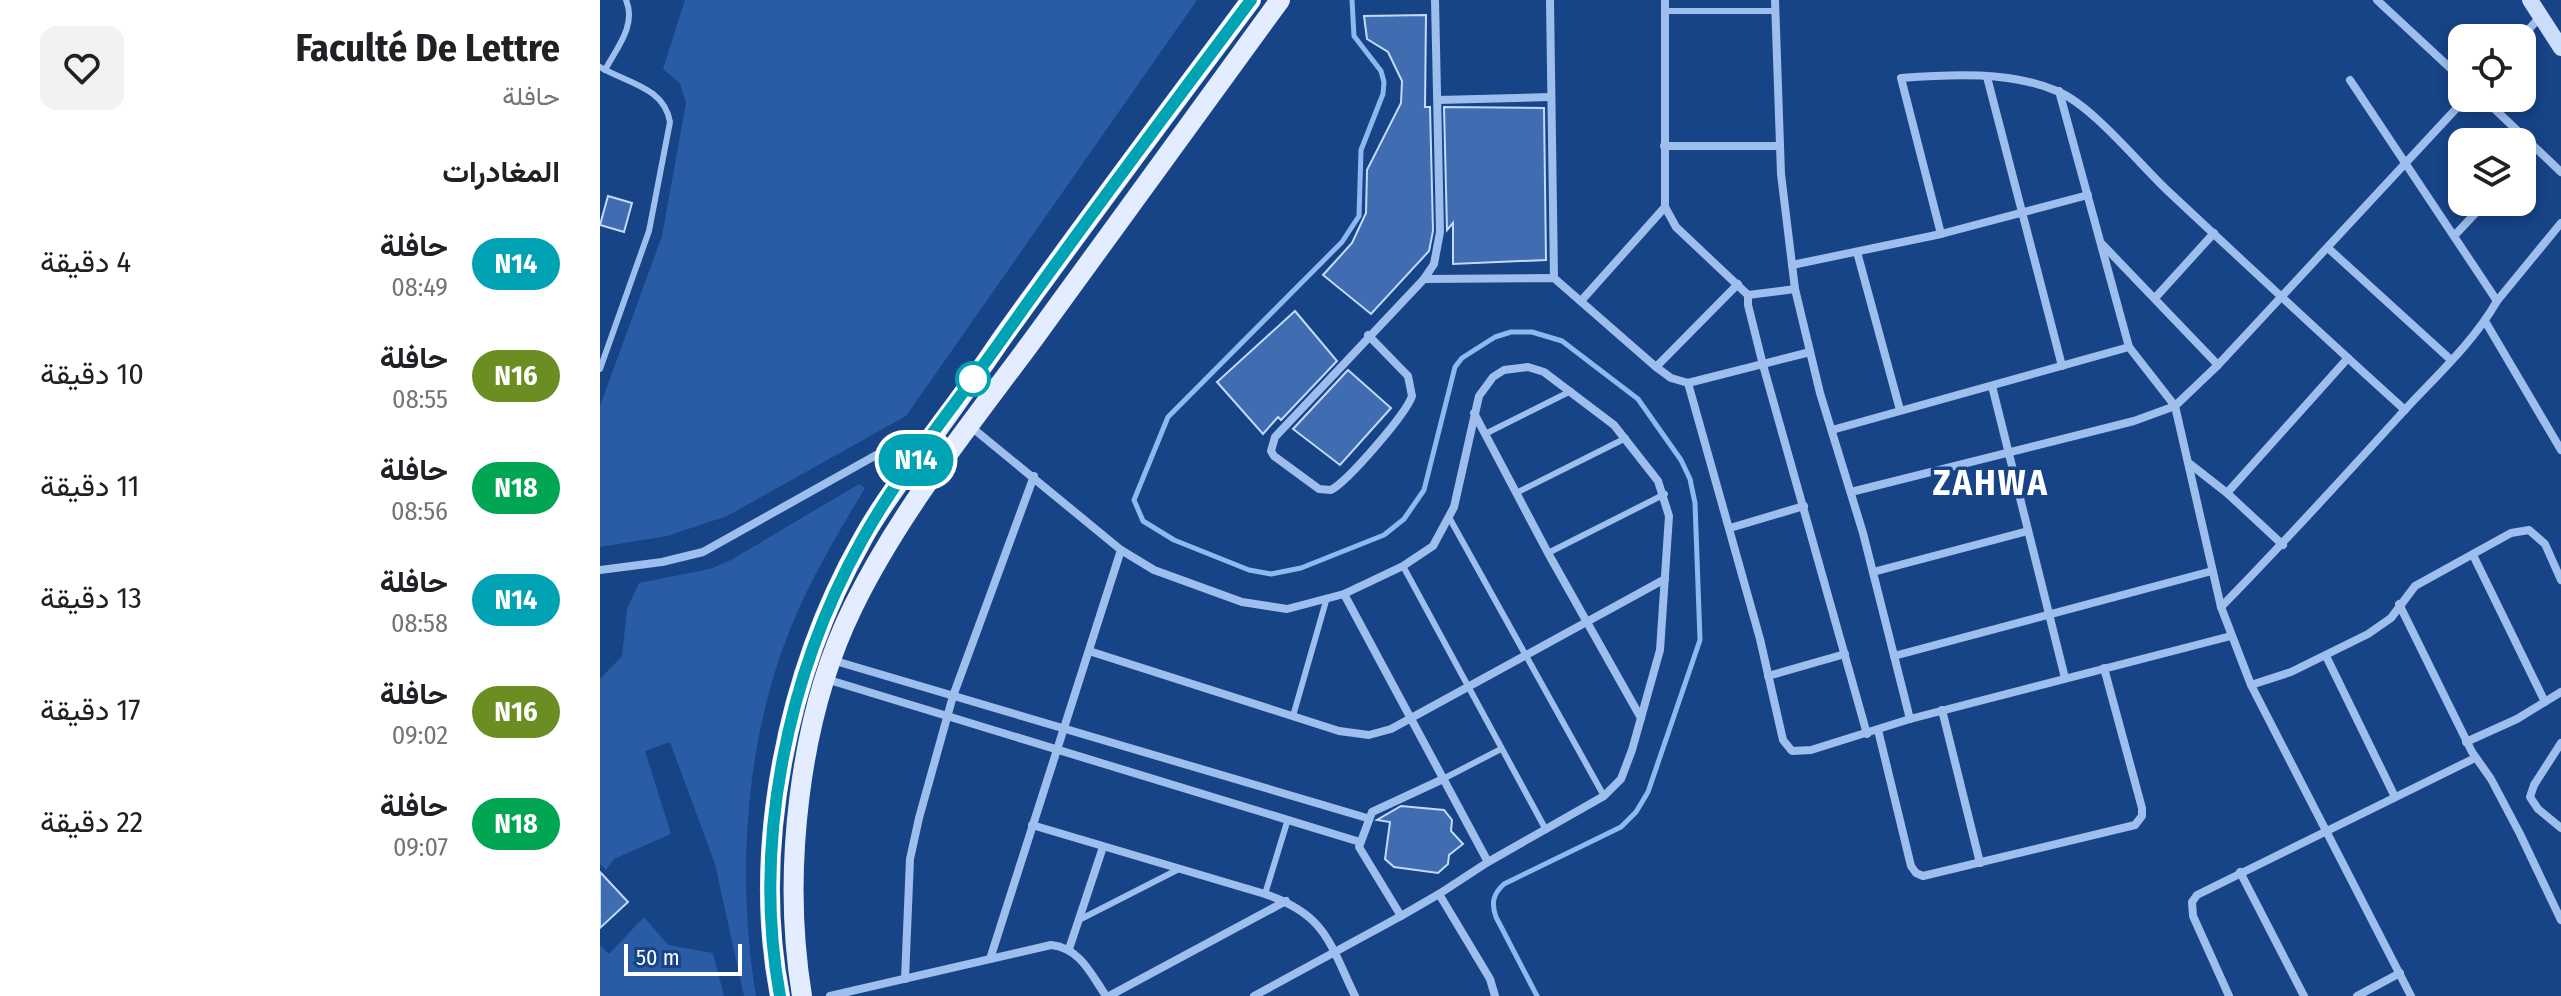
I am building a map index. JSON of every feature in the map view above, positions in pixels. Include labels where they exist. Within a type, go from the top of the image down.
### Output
[{"type":"main road","points":[[780,996],[772,933],[775,814],[779,781],[807,665],[843,574],[883,505],[1076,235],[1251,0]]},
{"type":"main road","points":[[802,996],[795,938],[799,798],[829,669],[852,609],[896,531],[1280,0]]},
{"type":"main road","points":[[2530,0],[2561,48]]},
{"type":"street","points":[[1368,335],[1408,376],[1412,383],[1412,396],[1404,410],[1345,480],[1331,490],[1319,489],[1277,460],[1271,451],[1272,444],[1368,335],[1424,279],[1434,264],[1440,232],[1435,0]]},
{"type":"street","points":[[1550,0],[1554,278]]},
{"type":"street","points":[[1665,0],[1665,207],[1676,227],[1748,295],[1763,365],[1867,734]]},
{"type":"street","points":[[1775,0],[1780,146],[1795,289],[1910,719]]},
{"type":"street","points":[[2377,0],[2448,66]]},
{"type":"street","points":[[2534,24],[2540,17]]},
{"type":"street","points":[[1987,77],[2062,366]]},
{"type":"street","points":[[1941,234],[1901,78],[1987,77],[2019,80],[2059,91],[2103,127],[2405,410]]},
{"type":"street","points":[[2350,80],[2407,161],[2497,301]]},
{"type":"street","points":[[2059,91],[2129,347],[2175,406],[2212,571],[2231,636],[2251,685],[2411,996]]},
{"type":"street","points":[[1438,100],[1551,97]]},
{"type":"street","points":[[1851,492],[2134,421],[2175,406],[2218,365],[2453,112]]},
{"type":"street","points":[[2497,112],[2514,128]]},
{"type":"street","points":[[1664,146],[1780,146]]},
{"type":"street","points":[[2536,150],[2561,172]]},
{"type":"street","points":[[1792,265],[1941,234],[2088,195]]},
{"type":"street","points":[[1581,301],[1665,207]]},
{"type":"street","points":[[2454,236],[2473,216]]},
{"type":"street","points":[[2221,607],[2283,545],[2451,360],[2561,223]]},
{"type":"street","points":[[2155,298],[2214,233]]},
{"type":"street","points":[[2100,242],[2218,365]]},
{"type":"street","points":[[2328,248],[2451,360]]},
{"type":"street","points":[[1857,252],[1900,410]]},
{"type":"street","points":[[1424,279],[1554,278],[1656,367],[1671,378],[1688,383],[1810,352]]},
{"type":"street","points":[[1656,367],[1738,284]]},
{"type":"street","points":[[1748,295],[1795,289]]},
{"type":"street","points":[[2485,321],[2561,450]]},
{"type":"street","points":[[1832,430],[2129,347]]},
{"type":"street","points":[[2227,493],[2348,358]]},
{"type":"street","points":[[970,426],[1121,550],[1154,570],[1242,602],[1287,609],[1344,594],[1403,566],[1433,546],[1450,519],[1479,396],[1493,377],[1515,367],[1544,372],[1571,391],[1626,438],[1649,465],[1665,494],[1669,516],[1660,650],[1621,779],[1604,796],[1488,862],[1439,894],[1254,996]]},
{"type":"street","points":[[1688,383],[1730,528],[1783,740],[1792,751],[1811,750],[1942,710],[2231,636]]},
{"type":"street","points":[[1992,386],[2065,678]]},
{"type":"street","points":[[1474,412],[1548,553],[1641,718]]},
{"type":"street","points":[[600,570],[662,562],[703,552],[887,449],[911,443],[925,448]]},
{"type":"street","points":[[2190,464],[2227,493],[2283,545]]},
{"type":"street","points":[[905,979],[910,859],[953,696],[1034,476]]},
{"type":"street","points":[[1730,528],[1804,506]]},
{"type":"street","points":[[2251,685],[2291,672],[2381,626],[2391,618],[2415,586],[2511,533],[2529,530],[2545,544],[2561,580]]},
{"type":"street","points":[[1873,572],[2028,531]]},
{"type":"street","points":[[990,959],[1121,550]]},
{"type":"street","points":[[2473,555],[2545,702]]},
{"type":"street","points":[[1894,656],[2212,571]]},
{"type":"street","points":[[1089,651],[1339,731],[1369,735],[1381,733],[1410,718],[1665,579]]},
{"type":"street","points":[[1344,594],[1441,780],[1488,862]]},
{"type":"street","points":[[2399,604],[2466,742],[2491,779],[2561,920]]},
{"type":"street","points":[[1768,676],[1845,654]]},
{"type":"street","points":[[2326,656],[2395,797]]},
{"type":"street","points":[[1878,730],[1911,866],[1916,873],[1929,876],[2135,825],[2140,821],[2142,808],[2104,668]]},
{"type":"street","points":[[829,669],[953,696],[1367,818]]},
{"type":"street","points":[[829,669],[948,715],[1360,842]]},
{"type":"street","points":[[2466,742],[2517,719],[2561,692]]},
{"type":"street","points":[[1942,710],[1980,863]]},
{"type":"street","points":[[2561,743],[2534,785],[2530,797],[2538,809],[2561,828]]},
{"type":"street","points":[[2229,996],[2191,909],[2197,895],[2475,758]]},
{"type":"street","points":[[1401,916],[1362,854],[1360,842],[1367,818],[1376,809],[1441,780]]},
{"type":"street","points":[[1032,825],[1286,901],[1315,921],[1355,996]]},
{"type":"street","points":[[1069,949],[1103,847]]},
{"type":"street","points":[[2240,872],[2304,996]]},
{"type":"street","points":[[1439,894],[1490,979],[1495,996]]},
{"type":"street","points":[[830,996],[1051,945],[1069,949],[1108,996],[1286,901]]},
{"type":"street","points":[[2357,996],[2400,973]]},
{"type":"lane","points":[[600,369],[649,231],[670,122],[668,110],[656,94],[602,68],[627,29],[631,10],[626,0]]},
{"type":"lane","points":[[1666,11],[1774,11]]},
{"type":"lane","points":[[1485,434],[1571,391]]},
{"type":"lane","points":[[1516,493],[1626,438]]},
{"type":"lane","points":[[1548,553],[1665,494]]},
{"type":"lane","points":[[1450,519],[1604,796]]},
{"type":"lane","points":[[1403,566],[1546,830]]},
{"type":"lane","points":[[1293,716],[1326,601]]},
{"type":"lane","points":[[1441,780],[1501,749]]},
{"type":"lane","points":[[1265,894],[1288,819]]},
{"type":"lane","points":[[1079,920],[1179,869]]},
{"type":"shaded area","points":[[685,0],[1197,0],[906,416],[727,516],[667,536],[600,547],[600,406],[662,236],[686,103],[680,83],[663,69]]},
{"type":"shaded area","points":[[859,484],[865,488],[800,606],[767,699],[757,748],[746,848],[746,898],[756,996],[744,996],[715,864],[670,742],[645,751],[671,834],[614,859],[606,870],[600,864],[600,679],[622,656],[627,609],[639,583],[710,569],[731,560]]},
{"type":"shaded area","points":[[644,917],[668,945],[713,953],[724,996],[600,996],[600,945],[609,954]]},
{"type":"building","points":[[1426,15],[1425,107],[1430,107],[1433,231],[1429,251],[1371,314],[1323,275],[1352,243],[1366,213],[1367,170],[1401,103],[1402,81],[1388,52],[1367,39],[1364,16]]},
{"type":"building","points":[[1444,107],[1544,108],[1546,260],[1453,264],[1453,223],[1447,230]]},
{"type":"building","points":[[608,196],[632,203],[624,232],[600,225]]},
{"type":"building","points":[[1295,311],[1337,361],[1281,420],[1278,417],[1263,434],[1217,382]]},
{"type":"building","points":[[1348,370],[1391,408],[1340,465],[1293,429]]},
{"type":"building","points":[[1401,806],[1444,810],[1452,820],[1451,831],[1463,844],[1449,855],[1448,864],[1438,873],[1394,867],[1385,859],[1390,822],[1377,820]]},
{"type":"building","points":[[600,872],[628,902],[600,928]]},
{"type":"waterway","points":[[1352,0],[1354,36],[1381,71],[1384,82],[1383,94],[1361,150],[1359,216],[1342,242],[1168,417],[1134,500],[1143,521],[1174,540],[1249,570],[1271,574],[1301,568],[1384,535],[1404,519],[1424,490],[1455,367],[1462,358],[1495,337],[1511,332],[1532,332],[1562,341],[1638,399],[1681,460],[1690,479],[1695,503],[1700,640],[1648,792],[1636,812],[1621,827],[1504,884],[1495,895],[1496,917],[1537,996]]},
{"type":"bus line","name":"N14","points":[[780,996],[771,898],[779,781],[807,665],[843,574],[883,505],[1076,235],[1251,0]]},
{"type":"district","name":"ZAHWA","points":[[1991,483]]}]
